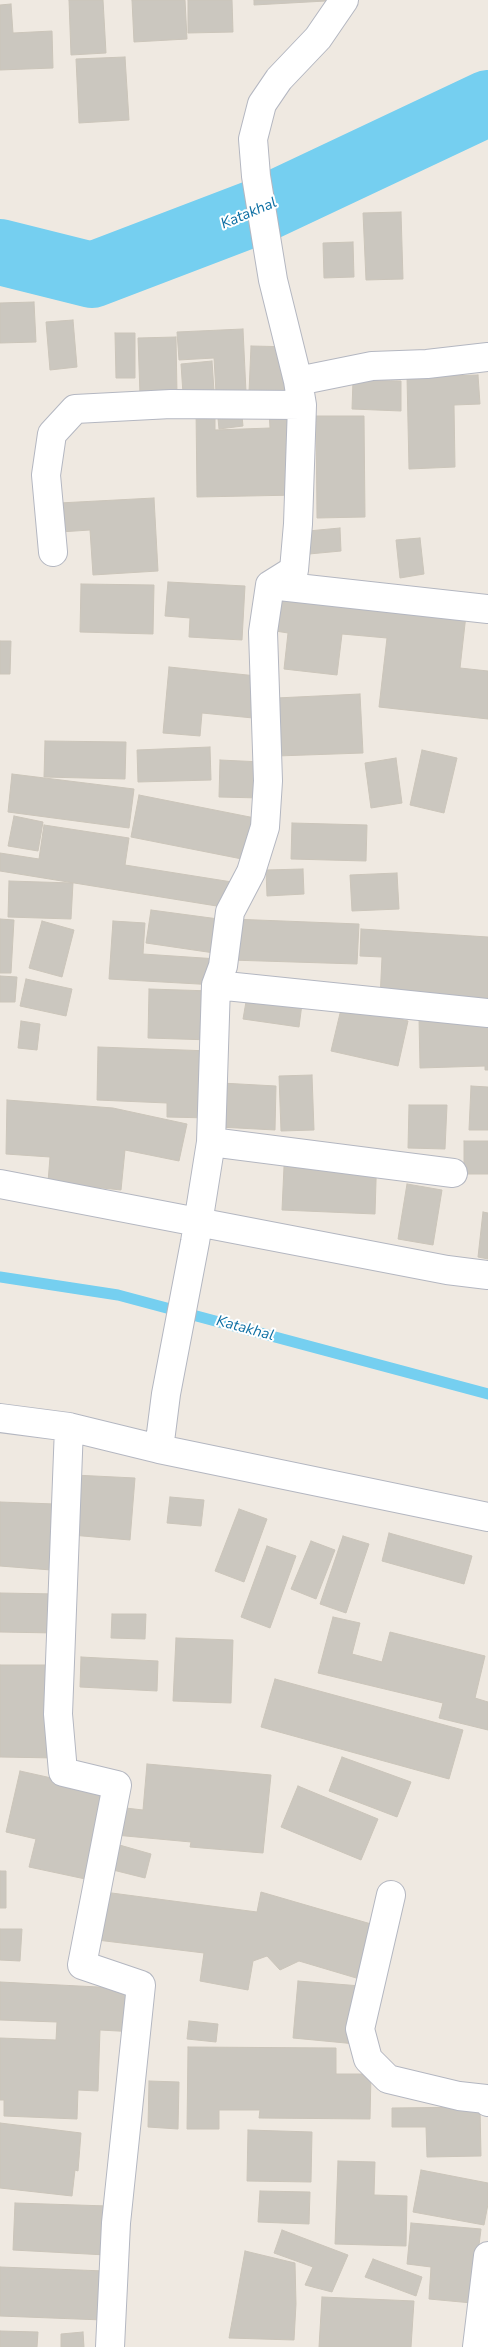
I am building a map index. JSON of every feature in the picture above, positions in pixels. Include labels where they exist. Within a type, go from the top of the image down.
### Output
[{"type":"street","points":[[159,1449],[166,1394],[197,1231],[211,1142],[216,985],[223,966],[230,912],[251,872],[265,827],[268,781],[263,632],[270,585],[294,570],[300,500],[300,393],[273,280],[256,176],[253,139],[262,104],[279,79],[318,38],[344,0]]},
{"type":"street","points":[[54,552],[46,475],[52,434],[75,410],[300,393],[372,366],[428,364],[488,357]]},
{"type":"street","points":[[270,585],[488,609]]},
{"type":"street","points":[[216,985],[488,1013]]},
{"type":"street","points":[[211,1142],[453,1173]]},
{"type":"street","points":[[0,1184],[197,1231],[488,1275]]},
{"type":"street","points":[[0,1418],[69,1427],[159,1449],[488,1517]]},
{"type":"street","points":[[69,1427],[58,1714],[63,1772],[117,1785],[82,1965],[141,1986],[116,2224],[110,2347]]},
{"type":"street","points":[[391,1895],[360,2029],[368,2059],[388,2079],[459,2096],[486,2099],[488,2102]]},
{"type":"street","points":[[477,2347],[488,2256]]},
{"type":"building","points":[[69,0],[103,0],[106,53],[71,55]]},
{"type":"building","points":[[132,0],[185,0],[187,39],[134,42]]},
{"type":"building","points":[[188,0],[232,0],[233,32],[188,33]]},
{"type":"building","points":[[254,0],[326,0],[326,1],[254,5]]},
{"type":"building","points":[[11,4],[13,33],[52,31],[53,68],[0,70],[0,5]]},
{"type":"building","points":[[125,57],[129,120],[79,123],[76,59]]},
{"type":"building","points":[[401,212],[403,279],[366,280],[363,213]]},
{"type":"building","points":[[353,242],[354,277],[324,278],[323,243]]},
{"type":"building","points":[[34,302],[36,342],[0,343],[0,303]]},
{"type":"building","points":[[73,320],[77,367],[50,370],[46,322]]},
{"type":"building","points":[[243,329],[246,392],[216,393],[214,358],[179,360],[177,332]]},
{"type":"building","points":[[115,333],[135,333],[135,378],[116,378]]},
{"type":"building","points":[[176,337],[177,394],[140,395],[138,338]]},
{"type":"building","points":[[251,346],[297,347],[296,394],[249,392]]},
{"type":"building","points":[[212,361],[214,391],[183,394],[181,364]]},
{"type":"building","points":[[478,375],[480,404],[454,405],[455,467],[409,469],[407,377]]},
{"type":"building","points":[[353,380],[401,381],[401,411],[352,409]]},
{"type":"building","points":[[241,405],[243,426],[219,429],[217,408]]},
{"type":"building","points":[[196,408],[215,408],[215,430],[270,428],[269,411],[296,410],[298,495],[197,497]]},
{"type":"building","points":[[316,416],[364,416],[365,517],[317,518]]},
{"type":"building","points":[[154,498],[158,571],[93,575],[90,530],[60,532],[59,503]]},
{"type":"building","points":[[340,528],[341,551],[309,554],[308,531]]},
{"type":"building","points":[[420,538],[424,574],[400,578],[396,540]]},
{"type":"building","points":[[168,582],[245,586],[242,640],[189,637],[190,618],[165,616]]},
{"type":"building","points":[[81,584],[154,585],[153,634],[80,632]]},
{"type":"building","points":[[274,593],[466,615],[460,668],[488,671],[488,719],[379,707],[387,638],[342,634],[337,675],[284,669],[288,633],[269,630]]},
{"type":"building","points":[[0,641],[11,641],[10,674],[0,674]]},
{"type":"building","points":[[169,667],[257,676],[253,718],[202,713],[200,736],[163,733]]},
{"type":"building","points":[[360,694],[363,753],[277,756],[276,698]]},
{"type":"building","points":[[45,741],[126,742],[125,779],[44,777]]},
{"type":"building","points":[[210,747],[211,780],[138,782],[137,750]]},
{"type":"building","points":[[422,750],[457,758],[444,813],[410,805]]},
{"type":"building","points":[[396,758],[402,803],[371,808],[365,763]]},
{"type":"building","points":[[220,760],[262,762],[260,798],[219,797]]},
{"type":"building","points":[[12,774],[134,789],[129,828],[8,812]]},
{"type":"building","points":[[139,795],[260,819],[252,861],[131,837]]},
{"type":"building","points":[[14,816],[43,822],[38,851],[8,846]]},
{"type":"building","points":[[292,823],[367,825],[366,861],[291,859]]},
{"type":"building","points":[[44,825],[129,838],[125,865],[232,882],[229,908],[0,871],[0,853],[39,859]]},
{"type":"building","points":[[303,869],[304,894],[267,896],[266,870]]},
{"type":"building","points":[[397,873],[399,909],[352,911],[350,875]]},
{"type":"building","points":[[9,881],[73,883],[71,919],[8,917]]},
{"type":"building","points":[[151,910],[226,920],[221,954],[146,943]]},
{"type":"building","points":[[0,919],[14,920],[11,973],[0,973]]},
{"type":"building","points":[[232,919],[359,924],[357,964],[230,960]]},
{"type":"building","points":[[42,921],[74,930],[62,977],[29,968]]},
{"type":"building","points":[[113,921],[145,923],[143,954],[218,959],[216,985],[109,979]]},
{"type":"building","points":[[361,929],[488,937],[488,1005],[380,999],[382,957],[360,956]]},
{"type":"building","points":[[0,976],[17,977],[15,1002],[0,1002]]},
{"type":"building","points":[[26,979],[72,989],[66,1016],[20,1006]]},
{"type":"building","points":[[149,989],[212,991],[211,1040],[148,1038]]},
{"type":"building","points":[[247,996],[302,1004],[299,1027],[243,1019]]},
{"type":"building","points":[[342,1005],[408,1021],[398,1066],[331,1051]]},
{"type":"building","points":[[419,1018],[488,1025],[488,1070],[485,1070],[485,1066],[420,1068]]},
{"type":"building","points":[[21,1021],[40,1024],[37,1050],[18,1048]]},
{"type":"building","points":[[98,1047],[211,1051],[209,1118],[167,1117],[167,1103],[97,1100]]},
{"type":"building","points":[[312,1075],[314,1130],[281,1131],[279,1076]]},
{"type":"building","points":[[221,1083],[276,1086],[275,1130],[219,1127]]},
{"type":"building","points":[[471,1086],[488,1087],[488,1130],[469,1130]]},
{"type":"building","points":[[7,1100],[113,1108],[187,1124],[179,1161],[125,1150],[121,1190],[48,1182],[50,1157],[6,1154]]},
{"type":"building","points":[[409,1105],[447,1105],[445,1149],[408,1148]]},
{"type":"building","points":[[464,1141],[488,1141],[488,1174],[464,1174]]},
{"type":"building","points":[[285,1145],[377,1149],[375,1214],[282,1210]]},
{"type":"building","points":[[407,1184],[442,1190],[433,1245],[398,1239]]},
{"type":"building","points":[[483,1212],[488,1213],[488,1259],[478,1257]]},
{"type":"building","points":[[74,1475],[135,1478],[130,1540],[71,1535]]},
{"type":"building","points":[[170,1497],[204,1500],[201,1526],[167,1523]]},
{"type":"building","points":[[0,1502],[55,1504],[51,1570],[0,1566]]},
{"type":"building","points":[[239,1509],[267,1519],[244,1582],[215,1571]]},
{"type":"building","points":[[389,1533],[472,1556],[464,1584],[382,1561]]},
{"type":"building","points":[[343,1536],[369,1544],[346,1613],[320,1604]]},
{"type":"building","points":[[311,1541],[335,1550],[316,1599],[291,1589]]},
{"type":"building","points":[[267,1546],[296,1556],[270,1628],[241,1617]]},
{"type":"building","points":[[0,1593],[57,1594],[55,1633],[0,1632]]},
{"type":"building","points":[[112,1614],[146,1614],[145,1639],[111,1638]]},
{"type":"building","points":[[333,1617],[360,1623],[352,1654],[382,1662],[390,1632],[485,1656],[475,1698],[488,1702],[488,1730],[439,1718],[443,1703],[318,1673]]},
{"type":"building","points":[[176,1638],[233,1640],[231,1703],[173,1701]]},
{"type":"building","points":[[81,1657],[158,1661],[157,1691],[80,1687]]},
{"type":"building","points":[[0,1665],[56,1665],[56,1758],[0,1757]]},
{"type":"building","points":[[275,1679],[463,1730],[449,1779],[261,1727]]},
{"type":"building","points":[[342,1757],[411,1782],[397,1817],[329,1791]]},
{"type":"building","points":[[147,1764],[271,1775],[263,1853],[190,1847],[191,1842],[115,1835],[117,1807],[143,1810]]},
{"type":"building","points":[[20,1771],[110,1791],[90,1880],[29,1867],[36,1839],[6,1832]]},
{"type":"building","points":[[298,1786],[378,1819],[361,1860],[281,1827]]},
{"type":"building","points":[[116,1844],[151,1854],[145,1878],[109,1869]]},
{"type":"building","points":[[0,1871],[6,1871],[6,1908],[0,1908]]},
{"type":"building","points":[[104,1892],[257,1912],[261,1892],[378,1926],[363,1980],[299,1961],[280,1970],[267,1956],[253,1961],[248,1990],[200,1981],[204,1953],[97,1940]]},
{"type":"building","points":[[0,1929],[22,1929],[20,1961],[0,1960]]},
{"type":"building","points":[[298,1981],[361,1986],[356,2044],[293,2038]]},
{"type":"building","points":[[0,1982],[138,1989],[136,2032],[100,2030],[98,2091],[78,2090],[77,2119],[4,2116],[4,2100],[0,2100],[0,2038],[56,2040],[57,2022],[0,2020]]},
{"type":"building","points":[[189,2021],[218,2024],[216,2042],[187,2039]]},
{"type":"building","points":[[188,2047],[336,2048],[336,2074],[371,2074],[370,2119],[259,2118],[260,2110],[219,2110],[219,2129],[187,2129]]},
{"type":"building","points":[[149,2081],[179,2082],[178,2129],[148,2127]]},
{"type":"building","points":[[480,2107],[481,2156],[427,2157],[426,2127],[392,2127],[392,2108]]},
{"type":"building","points":[[0,2123],[81,2133],[78,2171],[75,2170],[72,2196],[0,2188]]},
{"type":"building","points":[[248,2130],[312,2132],[311,2182],[247,2181]]},
{"type":"building","points":[[338,2161],[375,2162],[374,2195],[407,2196],[406,2246],[335,2244]]},
{"type":"building","points":[[421,2170],[488,2183],[488,2204],[484,2225],[413,2212]]},
{"type":"building","points":[[260,2191],[310,2192],[309,2224],[258,2222]]},
{"type":"building","points":[[15,2203],[108,2206],[106,2255],[13,2250]]},
{"type":"building","points":[[411,2223],[481,2229],[472,2303],[429,2299],[431,2267],[407,2264]]},
{"type":"building","points":[[282,2230],[348,2255],[332,2292],[305,2285],[313,2267],[274,2253]]},
{"type":"building","points":[[245,2251],[295,2263],[296,2304],[294,2340],[229,2338]]},
{"type":"building","points":[[373,2259],[422,2277],[416,2296],[365,2277]]},
{"type":"building","points":[[0,2267],[105,2271],[103,2320],[0,2316]]},
{"type":"building","points":[[322,2297],[414,2301],[411,2347],[319,2347]]},
{"type":"building","points":[[0,2331],[38,2332],[37,2347],[0,2347]]},
{"type":"building","points":[[83,2332],[84,2347],[61,2347],[61,2334]]},
{"type":"waterway","name":"Katakhal","points":[[0,252],[92,275],[257,212],[488,103]]},
{"type":"waterway","name":"Katakhal","points":[[0,1277],[118,1295],[488,1394]]}]
